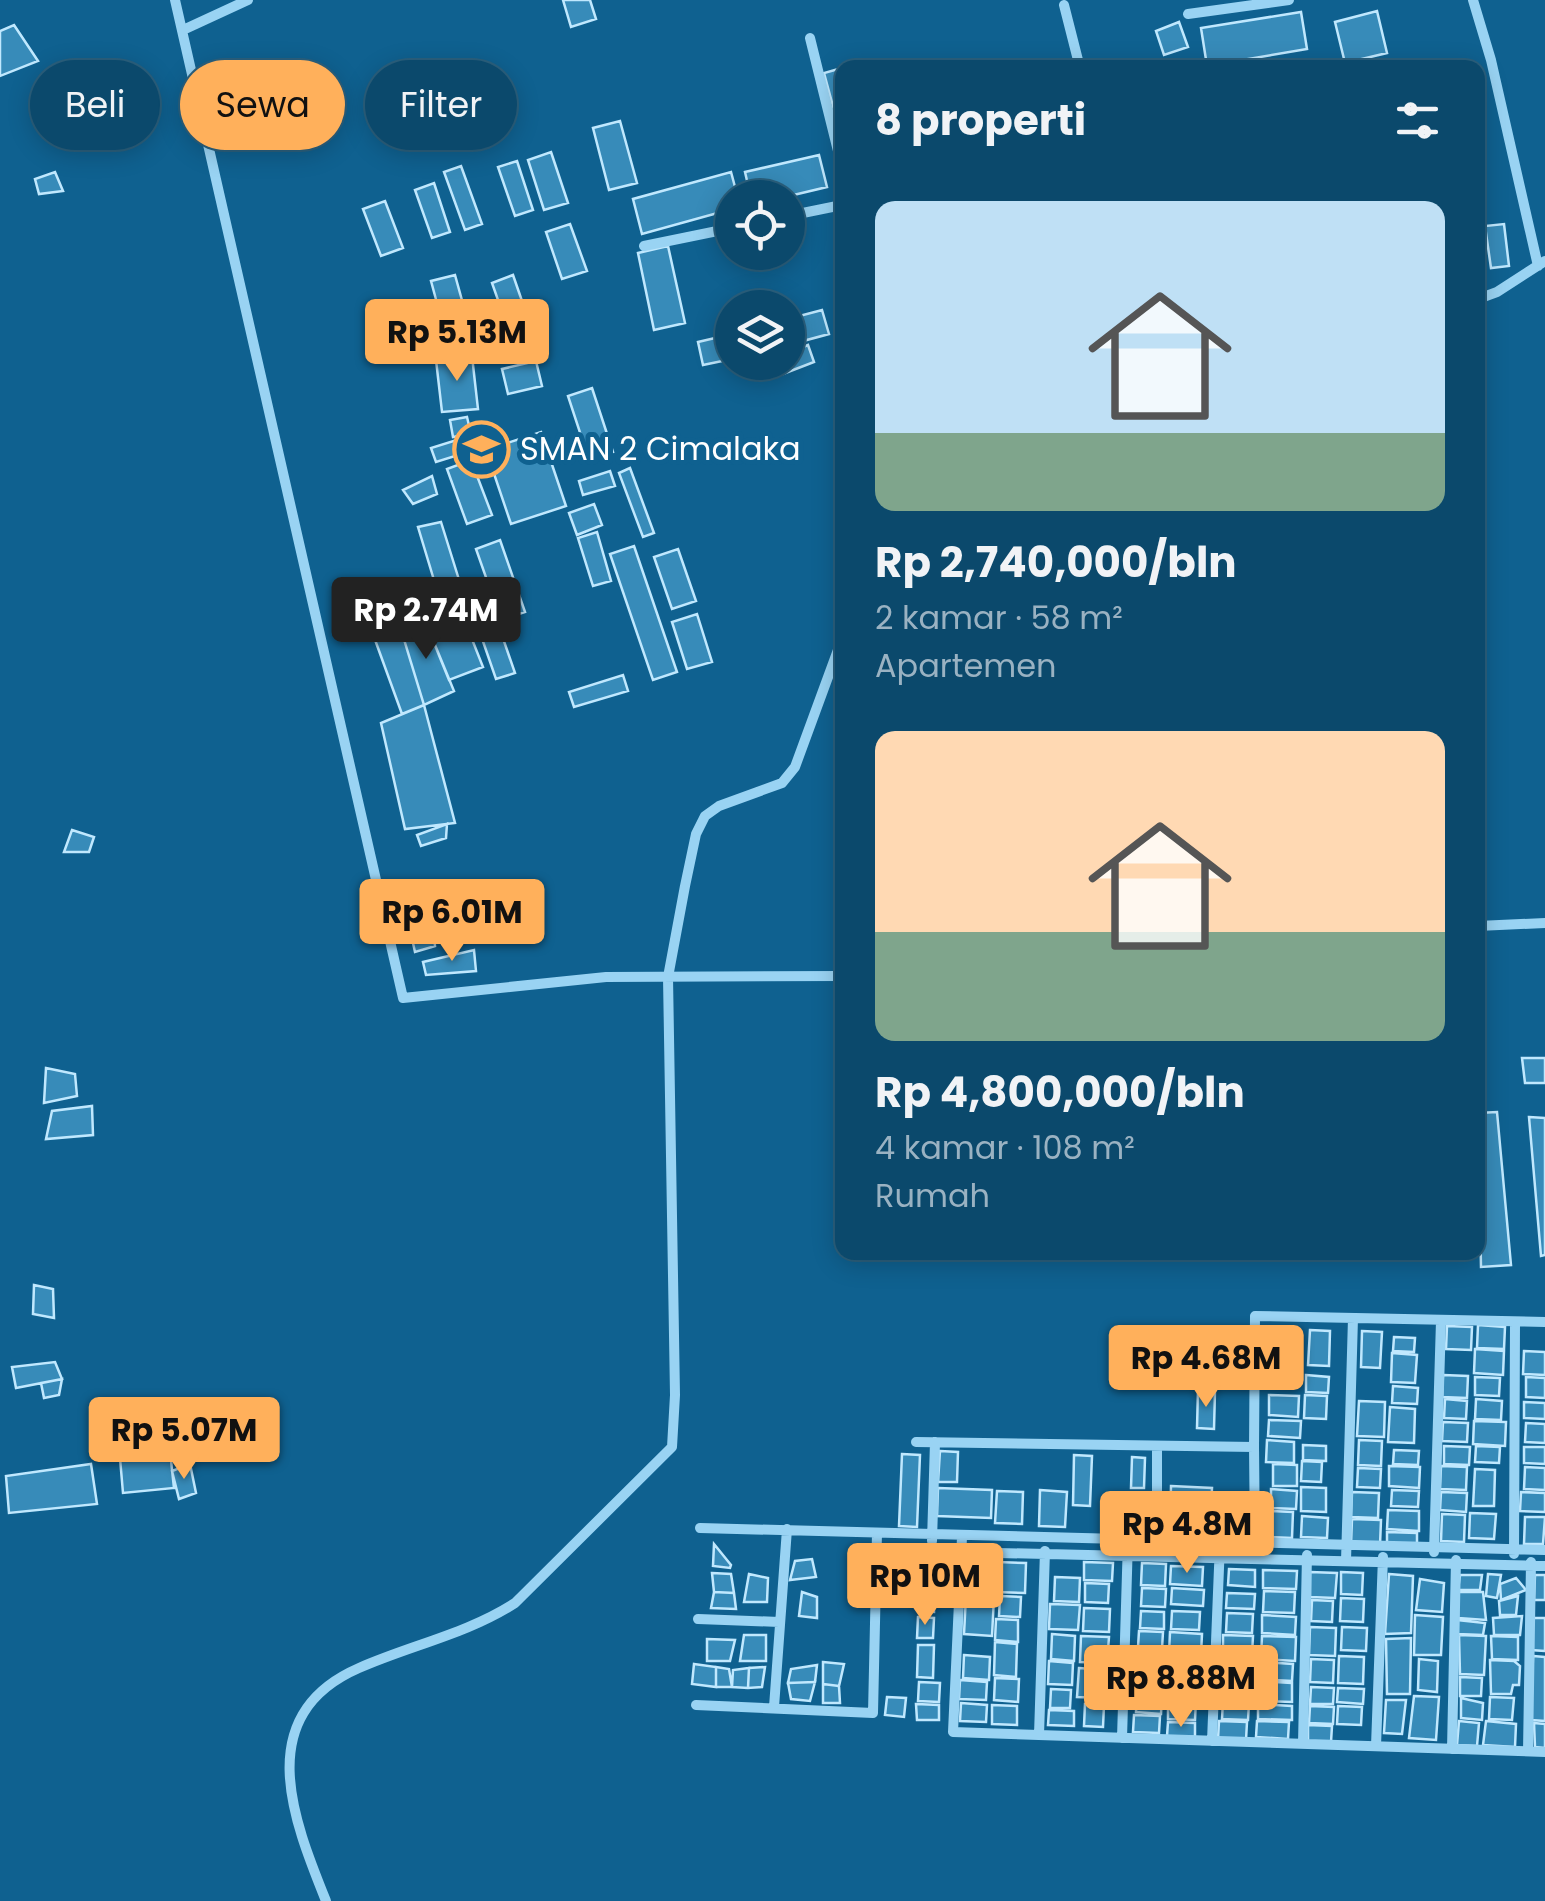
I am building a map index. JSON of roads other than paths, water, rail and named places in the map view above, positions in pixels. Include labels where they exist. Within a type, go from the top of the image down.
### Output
[{"type":"street","points":[[175,0],[402,998],[569,980],[835,976]]},
{"type":"street","points":[[183,30],[248,0]]},
{"type":"street","points":[[1188,14],[1289,0]]},
{"type":"street","points":[[1473,0],[1542,263],[1485,296]]},
{"type":"street","points":[[1064,5],[1078,60]]},
{"type":"street","points":[[810,38],[835,139]]},
{"type":"street","points":[[805,213],[835,206]]},
{"type":"street","points":[[644,246],[715,231]]},
{"type":"street","points":[[326,1901],[298,1829],[289,1788],[290,1754],[304,1713],[314,1698],[344,1675],[484,1622],[515,1603],[672,1447],[675,1395],[668,977],[700,823],[712,809],[782,783],[795,766],[835,658]]},
{"type":"street","points":[[1485,926],[1545,923]]},
{"type":"street","points":[[1255,1559],[1255,1316],[1545,1322]]},
{"type":"street","points":[[1346,1561],[1353,1318]]},
{"type":"street","points":[[1434,1563],[1441,1321]]},
{"type":"street","points":[[1514,1565],[1515,1323]]},
{"type":"street","points":[[916,1442],[1254,1448]]},
{"type":"street","points":[[932,1552],[934,1442]]},
{"type":"street","points":[[1156,1446],[1157,1557]]},
{"type":"street","points":[[700,1528],[1545,1550]]},
{"type":"street","points":[[774,1706],[786,1529]]},
{"type":"street","points":[[696,1705],[873,1713],[877,1533]]},
{"type":"street","points":[[962,1537],[953,1732],[1545,1752]]},
{"type":"street","points":[[1040,1735],[1045,1538]]},
{"type":"street","points":[[1122,1738],[1128,1540]]},
{"type":"street","points":[[1212,1741],[1220,1542]]},
{"type":"street","points":[[1304,1744],[1307,1544]]},
{"type":"street","points":[[1376,1746],[1383,1546]]},
{"type":"street","points":[[1452,1749],[1457,1548]]},
{"type":"street","points":[[876,1550],[1545,1566]]},
{"type":"street","points":[[1528,1751],[1530,1550]]},
{"type":"street","points":[[698,1619],[779,1622]]},
{"type":"place","name":"SMAN 2 Cimalaka","points":[[481,449]]}]
